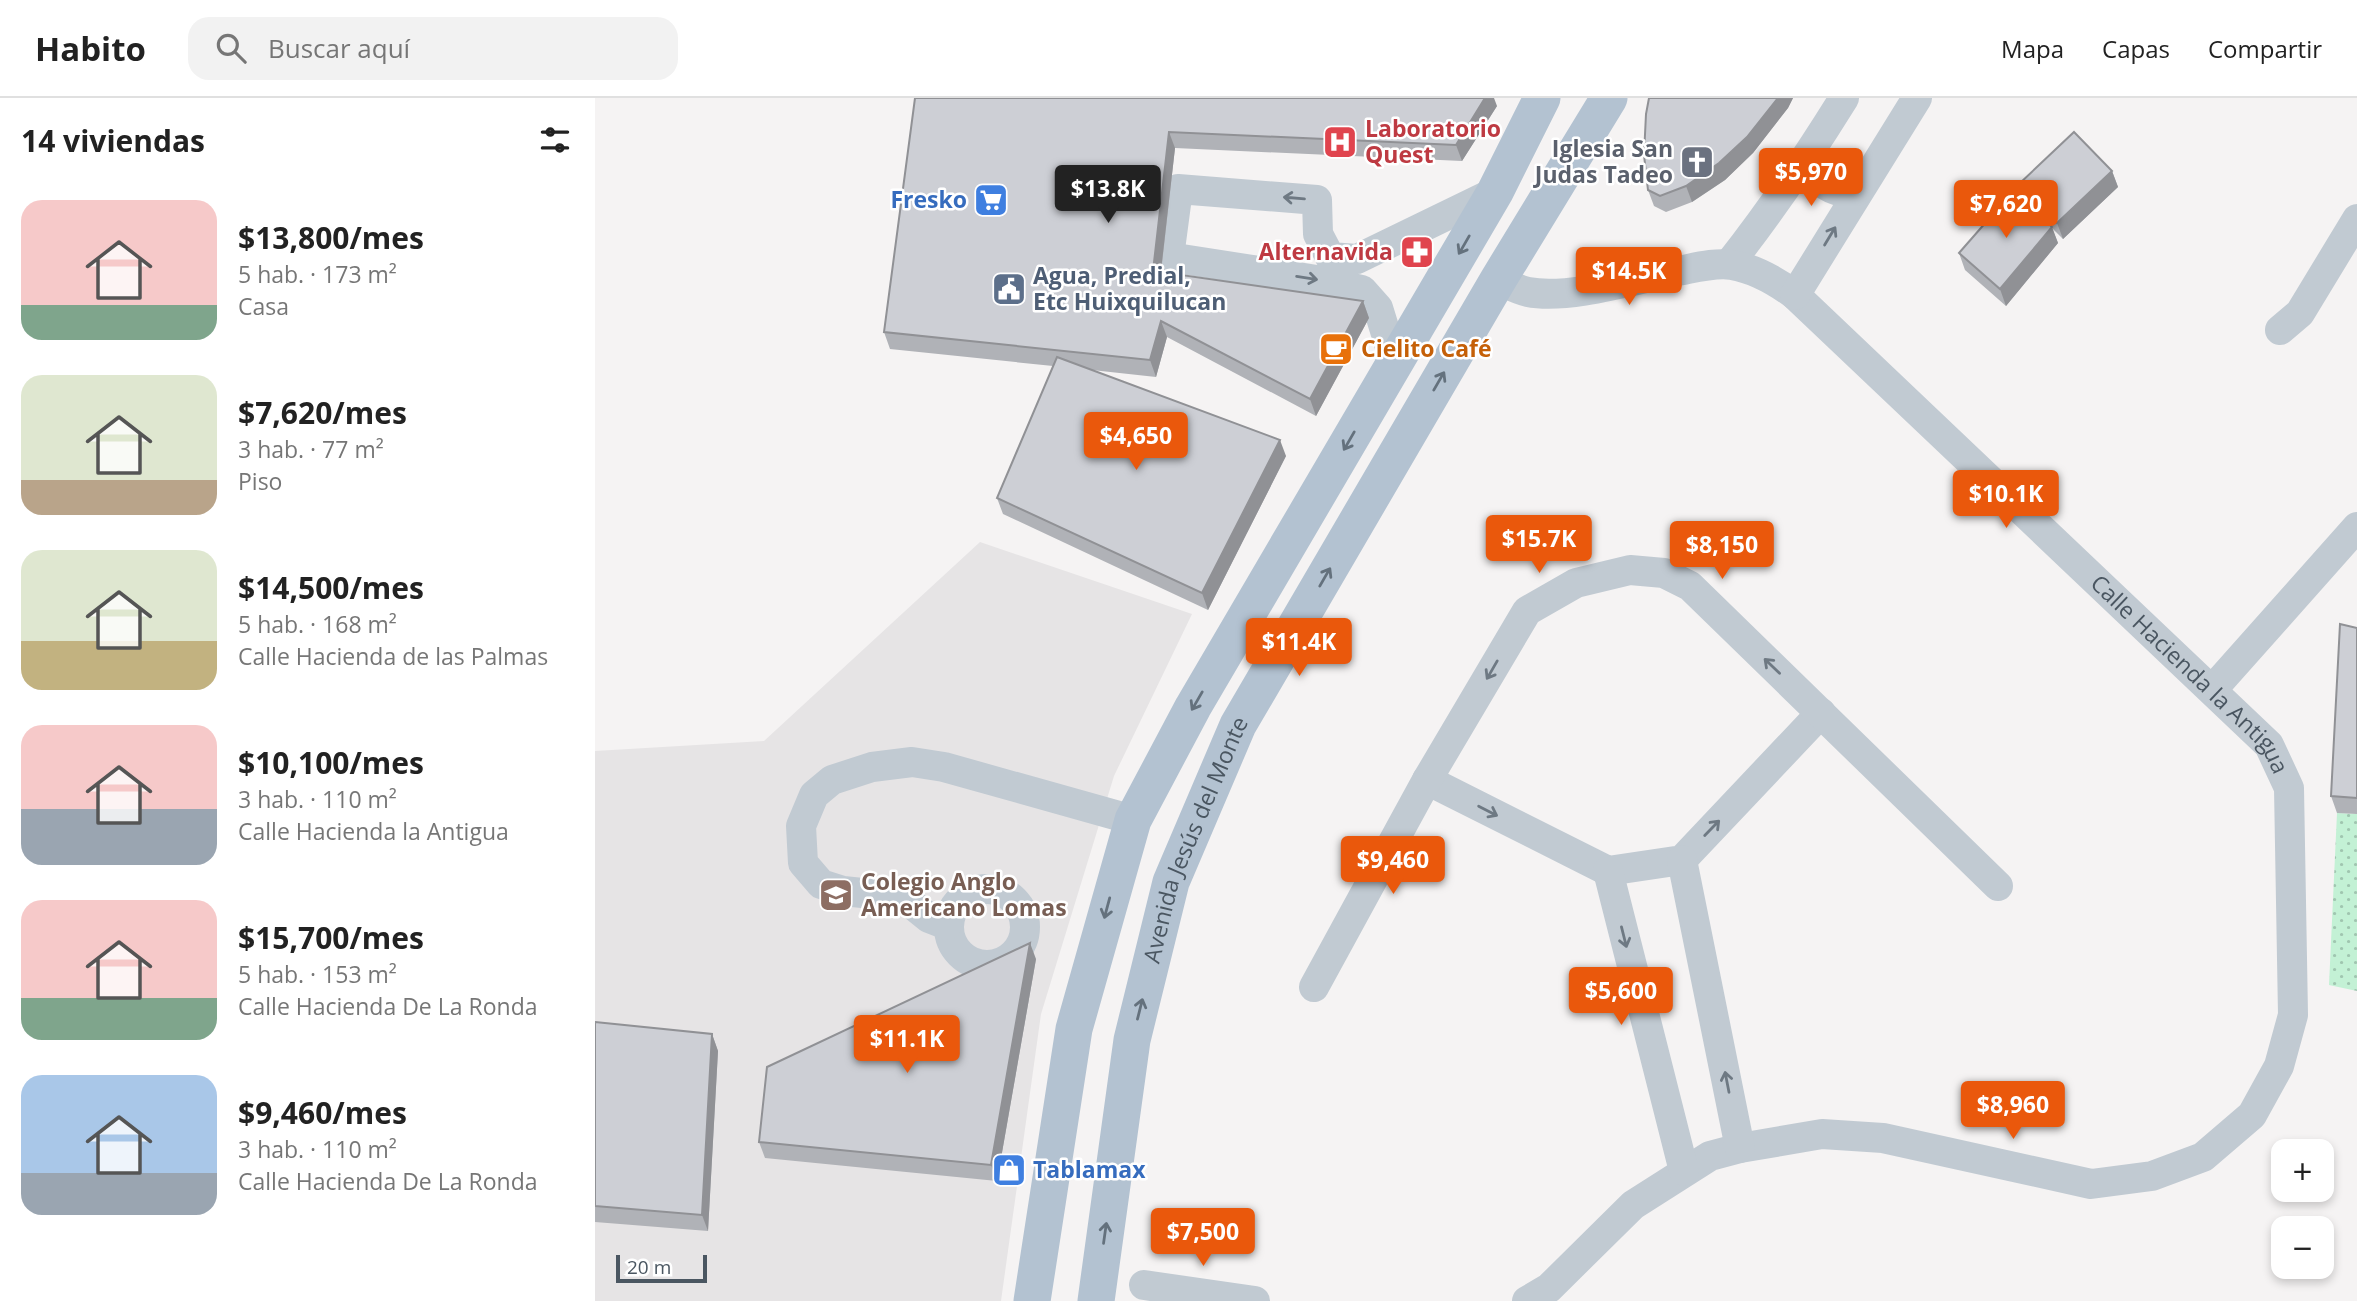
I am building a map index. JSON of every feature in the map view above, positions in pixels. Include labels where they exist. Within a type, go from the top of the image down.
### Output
[{"type":"main road","points":[[1032,1301],[1074,1029],[1133,820],[1193,707],[1495,191],[1542,98]]},
{"type":"main road","name":"Avenida Jesús del Monte","points":[[1096,1301],[1132,1040],[1171,881],[1238,725],[1498,280],[1609,98]]},
{"type":"street","points":[[1498,280],[1527,292],[1549,293],[1583,290],[1729,264],[1805,162],[1844,98]]},
{"type":"street","points":[[1795,295],[1855,194],[1917,98]]},
{"type":"street","points":[[1805,162],[1813,176],[1824,187],[1839,193],[1855,194]]},
{"type":"street","points":[[1395,363],[1377,308],[1362,290],[1323,281],[1169,257],[1178,188],[1317,200],[1318,234],[1330,257],[1357,259],[1495,191]]},
{"type":"street","points":[[2280,330],[2300,313],[2357,219]]},
{"type":"street","name":"Calle Hacienda la Antigua","points":[[1527,1301],[1549,1288],[1633,1205],[1710,1156],[1740,1149],[1822,1135],[1883,1139],[2091,1184],[2152,1176],[2203,1157],[2252,1115],[2279,1066],[2293,1015],[2289,788],[2269,745],[1795,295],[1777,282],[1752,270],[1729,264]]},
{"type":"street","points":[[2212,690],[2357,527]]},
{"type":"street","points":[[1314,987],[1427,780],[1527,611],[1576,583],[1630,570],[1664,573],[1690,586],[1998,886]]},
{"type":"street","points":[[1427,780],[1608,871],[1682,860],[1821,713]]},
{"type":"street","points":[[947,925],[929,918],[908,901],[882,894],[843,891],[821,884],[803,863],[801,826],[814,795],[832,780],[872,767],[912,762],[944,767],[1133,820]]},
{"type":"street","points":[[1682,860],[1740,1149]]},
{"type":"street","points":[[1608,871],[1684,1171]]},
{"type":"street","points":[[1144,1285],[1255,1301]]},
{"type":"shaded area","name":"Colegio Anglo Americano Lomas","points":[[980,542],[1192,614],[1114,776],[1041,1014],[1001,1301],[595,1301],[595,751],[764,741]]},
{"type":"green space","points":[[2337,813],[2357,814],[2357,991],[2329,985]]},
{"type":"building","points":[[915,98],[1485,98],[1456,145],[1169,132],[1153,271],[1363,301],[1310,399],[1161,321],[1150,360],[884,332]]},
{"type":"building","name":"Iglesia San Judas Tadeo","points":[[1649,98],[1778,98],[1747,137],[1719,163],[1686,186],[1660,196],[1648,190],[1644,155]]},
{"type":"building","points":[[2074,132],[2112,171],[2057,223],[2019,184]]},
{"type":"building","points":[[2015,189],[2052,227],[2000,289],[1959,253]]},
{"type":"building","points":[[1057,357],[1280,440],[1202,593],[997,498]]},
{"type":"building","points":[[2340,624],[2357,628],[2357,798],[2331,796]]},
{"type":"building","points":[[1030,943],[991,1165],[759,1142],[767,1067]]},
{"type":"building","points":[[595,1022],[712,1034],[702,1215],[595,1206]]},
{"type":"place","name":"Laboratorio Quest","points":[[1340,142]]},
{"type":"place","name":"Iglesia San Judas Tadeo","points":[[1697,162]]},
{"type":"place","name":"Fresko","points":[[991,200]]},
{"type":"place","name":"Alternavida","points":[[1417,252]]},
{"type":"place","name":"Agua, Predial, Etc Huixquilucan","points":[[1009,289]]},
{"type":"place","name":"Cielito Café","points":[[1336,349]]},
{"type":"place","name":"Colegio Anglo Americano Lomas","points":[[836,895]]},
{"type":"place","name":"Tablamax","points":[[1009,1170]]}]
